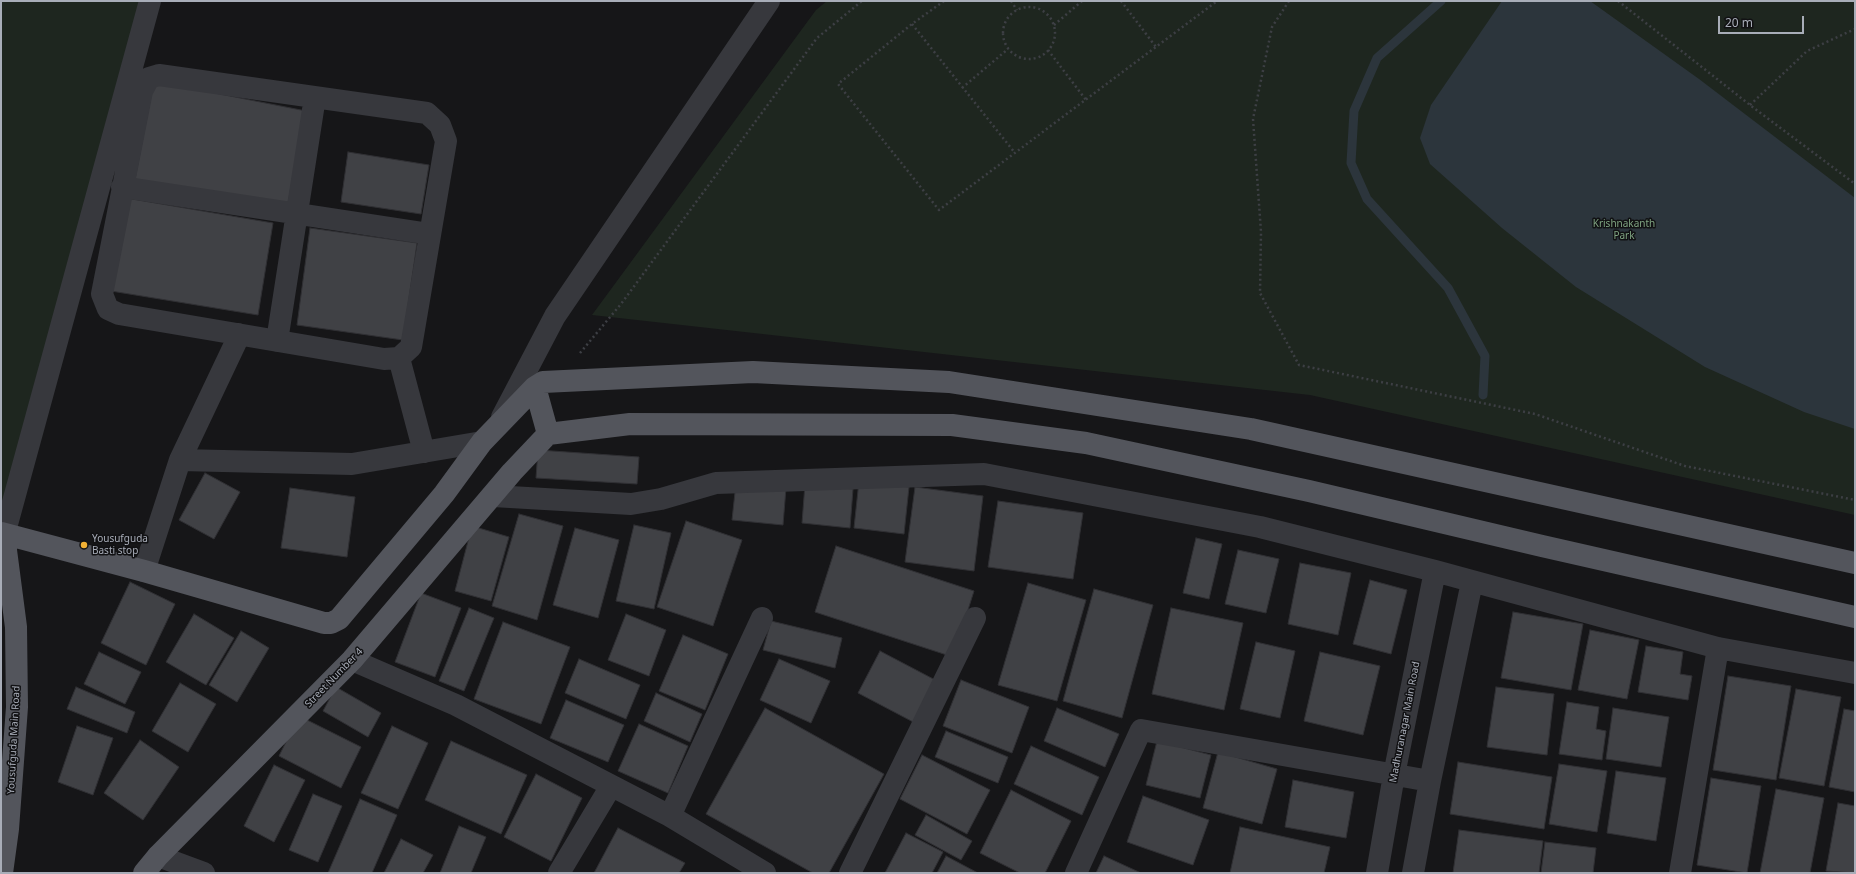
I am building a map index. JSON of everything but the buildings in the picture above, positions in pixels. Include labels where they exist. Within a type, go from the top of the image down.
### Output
[{"type":"main road","points":[[2,534],[144,571],[324,623],[331,623],[339,619],[444,494],[482,442],[535,387],[543,382],[753,372],[949,382],[1252,429],[1855,563]]},
{"type":"main road","points":[[535,387],[548,434],[630,424],[952,425],[1086,443],[1309,491],[1855,617]]},
{"type":"main road","name":"Street Number 4","points":[[144,873],[158,856],[352,660],[512,472],[548,434]]},
{"type":"main road","name":"Yousufguda Main Road","points":[[2,534],[16,627],[17,707],[8,829],[2,873]]},
{"type":"street","points":[[2,534],[150,1]]},
{"type":"street","points":[[498,425],[555,316],[770,1]]},
{"type":"street","points":[[159,75],[427,113],[440,125],[446,141],[411,346],[398,358],[384,359],[119,314],[108,309],[102,294],[122,187],[142,91],[149,78],[159,75]]},
{"type":"street","points":[[277,341],[315,97]]},
{"type":"street","points":[[122,187],[430,234]]},
{"type":"street","points":[[144,571],[180,460],[236,342],[238,334]]},
{"type":"street","points":[[398,358],[424,452]]},
{"type":"street","points":[[180,460],[352,464],[482,442]]},
{"type":"street","points":[[493,496],[631,504],[661,499],[716,483],[984,474],[1260,527],[1435,571],[1718,648],[1855,673]]},
{"type":"street","name":"Madhuranagar Main Road","points":[[1377,873],[1394,775],[1435,571]]},
{"type":"street","points":[[1413,873],[1430,781],[1472,582]]},
{"type":"street","points":[[670,816],[762,618]]},
{"type":"street","points":[[850,873],[975,618]]},
{"type":"street","points":[[1680,873],[1718,648]]},
{"type":"street","points":[[352,660],[456,705],[670,816],[765,873]]},
{"type":"street","points":[[1076,873],[1141,730],[1430,781]]},
{"type":"street","points":[[559,873],[611,786]]},
{"type":"street","points":[[158,856],[204,873]]},
{"type":"path","points":[[557,382],[621,304],[817,38],[862,1]]},
{"type":"path","points":[[944,1],[912,24],[838,84],[939,210],[1217,1]]},
{"type":"path","points":[[1011,1],[1017,10]]},
{"type":"path","points":[[1054,25],[1082,1]]},
{"type":"path","points":[[1121,1],[1156,47]]},
{"type":"path","points":[[1289,1],[1272,27],[1253,118],[1261,232],[1260,293],[1299,365],[1535,414],[1686,466],[1855,500]]},
{"type":"path","points":[[1618,1],[1750,105],[1855,184]]},
{"type":"path","points":[[1026,7],[1035,7],[1043,11],[1054,25],[1054,38],[1048,50],[1041,56],[1024,58],[1015,55],[1008,49],[1004,42],[1003,31],[1005,22],[1010,15],[1017,10],[1026,7]]},
{"type":"path","points":[[912,24],[1015,154]]},
{"type":"path","points":[[1750,105],[1807,51],[1855,29]]},
{"type":"path","points":[[962,88],[1008,49]]},
{"type":"path","points":[[1048,50],[1086,100]]},
{"type":"green space","points":[[1,1],[140,1],[12,506],[1,502]]},
{"type":"green space","name":"Krishnakanth Park","points":[[827,1],[1855,1],[1855,515],[1310,395],[592,315],[816,10]]},
{"type":"shaded area","points":[[1502,1],[1590,1],[1699,79],[1855,198],[1855,429],[1804,412],[1705,367],[1576,287],[1502,228],[1430,164],[1420,138],[1431,105]]},
{"type":"waterway","points":[[1441,1],[1377,58],[1354,111],[1351,163],[1367,199],[1448,288],[1485,356],[1483,395]]},
{"type":"place","name":"Yousufguda Basti stop","points":[[84,545]]}]
